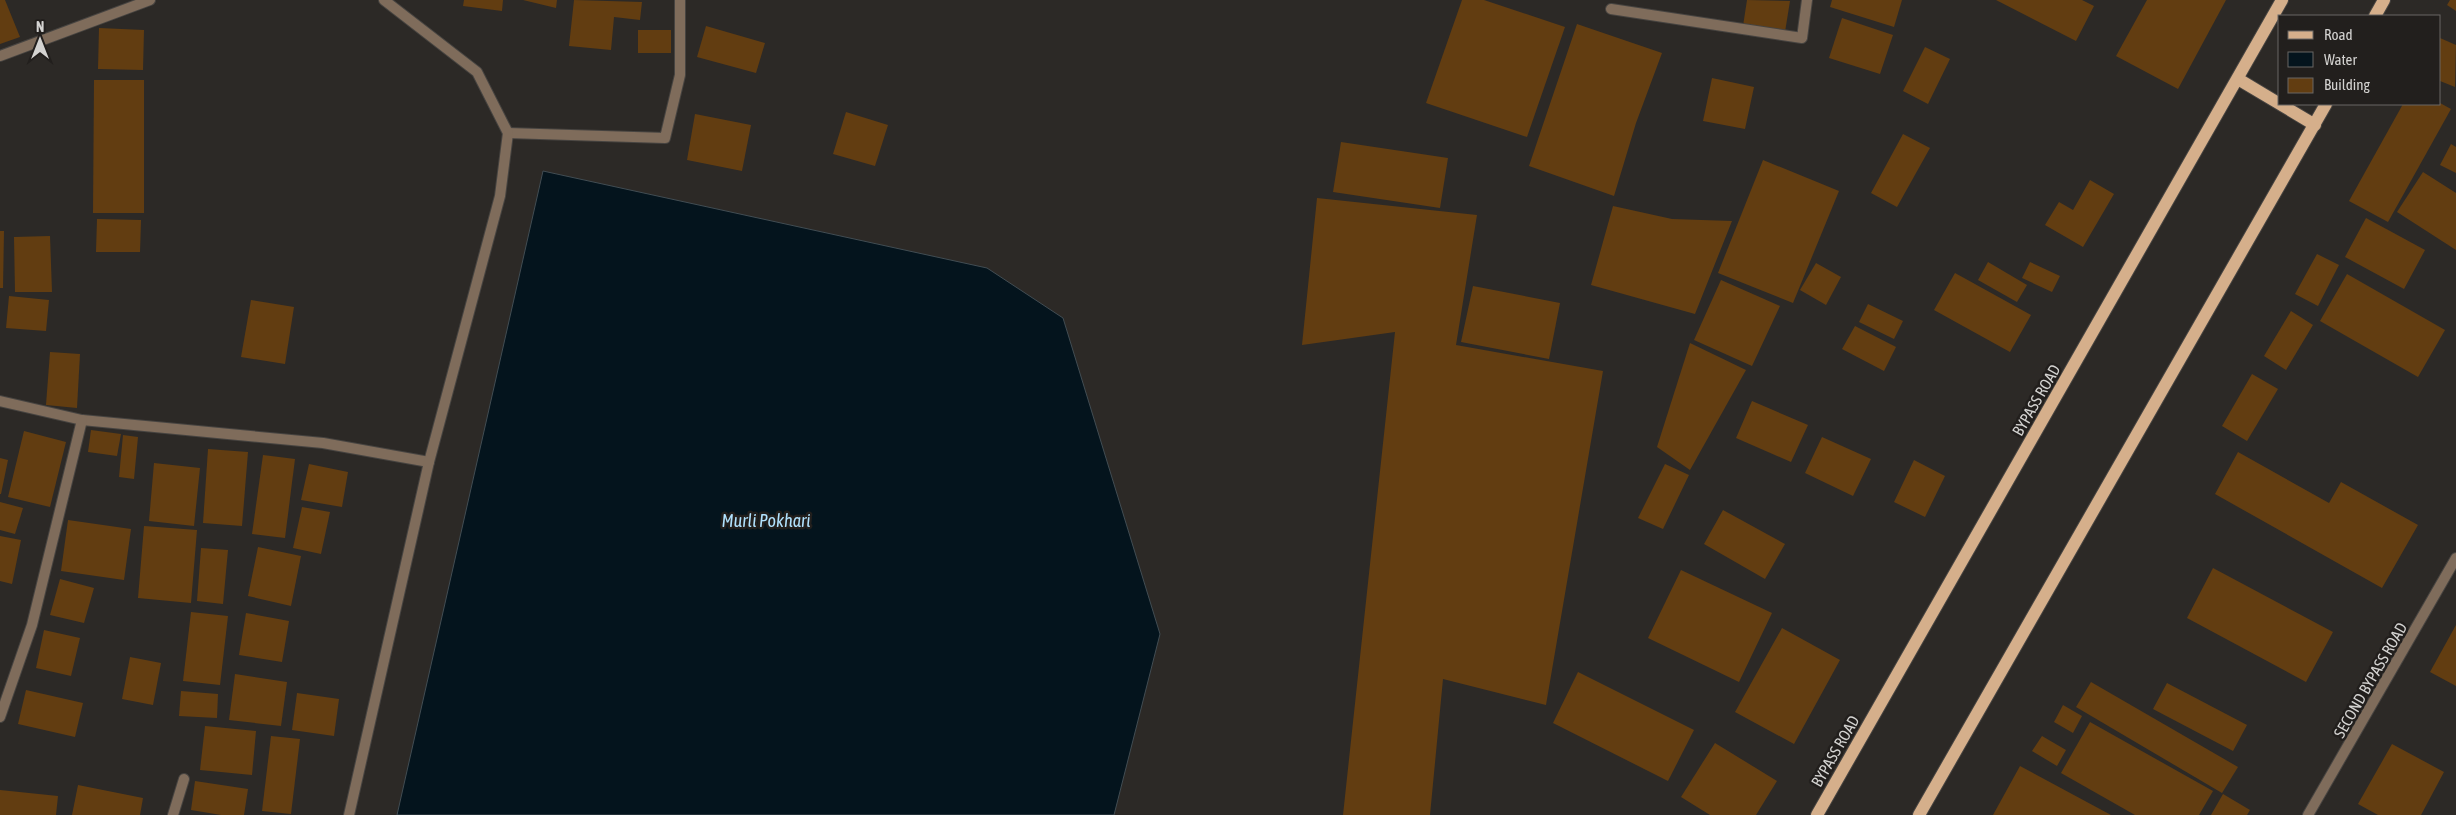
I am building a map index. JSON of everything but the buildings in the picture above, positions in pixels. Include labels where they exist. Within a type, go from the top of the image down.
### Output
[{"type":"main road","name":"BYPASS ROAD","points":[[1817,815],[2282,0]]},
{"type":"main road","points":[[2376,15],[2384,0]]},
{"type":"main road","points":[[2238,79],[2278,103]]},
{"type":"main road","points":[[2281,105],[2314,125]]},
{"type":"main road","points":[[1919,815],[2325,105]]},
{"type":"street","points":[[0,56],[150,0]]},
{"type":"street","points":[[349,815],[429,462],[500,196],[508,133],[477,72],[384,0]]},
{"type":"street","points":[[508,133],[665,138],[680,75],[680,0]]},
{"type":"street","points":[[1611,9],[1802,38],[1807,0]]},
{"type":"street","points":[[0,402],[82,420],[323,443],[429,462]]},
{"type":"street","points":[[0,717],[32,625],[82,420]]},
{"type":"street","name":"SECOND BYPASS ROAD","points":[[2308,815],[2456,558]]},
{"type":"street","points":[[173,815],[184,779]]},
{"type":"water","name":"Murli Pokhari","points":[[543,171],[987,268],[1063,318],[1160,634],[1114,815],[397,815]]}]
